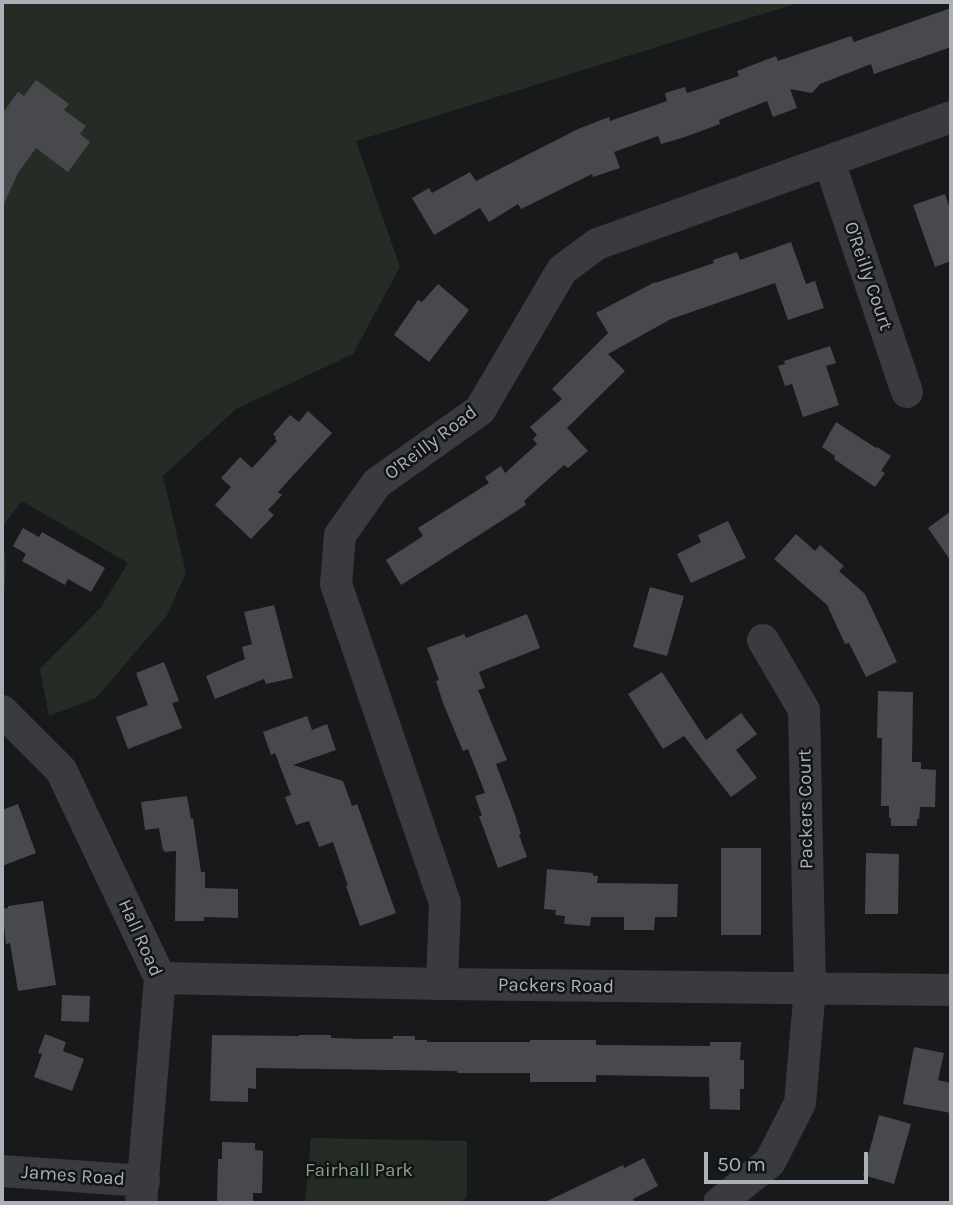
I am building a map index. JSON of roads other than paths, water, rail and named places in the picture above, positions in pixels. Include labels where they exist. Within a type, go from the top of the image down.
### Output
[{"type":"street","name":"O'Reilly Road","points":[[442,984],[445,903],[336,584],[340,535],[377,483],[480,410],[562,270],[597,244],[951,117]]},
{"type":"street","name":"O'Reilly Court","points":[[829,161],[907,392]]},
{"type":"street","name":"Packers Court","points":[[719,1203],[770,1161],[800,1103],[810,989],[804,710],[763,640]]},
{"type":"street","name":"Hall Road","points":[[2,711],[61,770],[160,978],[143,1192]]},
{"type":"street","name":"Packers Road","points":[[160,978],[951,990]]},
{"type":"street","name":"James Road","points":[[2,1171],[143,1192]]},
{"type":"park label","name":"Fairhall Park","points":[[359,1171]]}]
